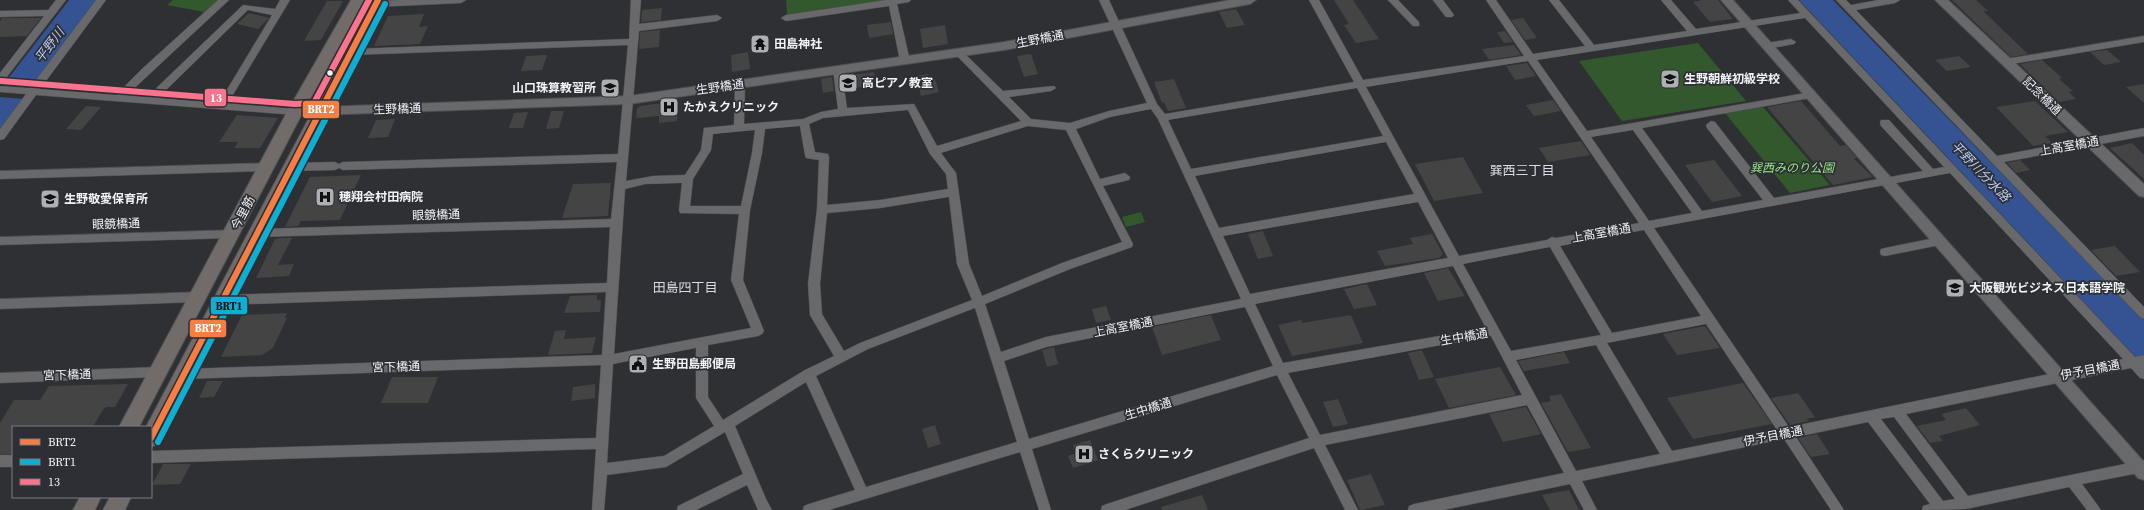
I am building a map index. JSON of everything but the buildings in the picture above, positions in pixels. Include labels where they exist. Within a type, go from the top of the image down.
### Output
[{"type":"main road","name":"今里筋","points":[[130,426],[295,112],[358,0]]},
{"type":"main road","name":"今里筋","points":[[152,436],[290,167],[377,2]]},
{"type":"main road","points":[[84,510],[90,498]]},
{"type":"main road","points":[[114,510],[120,498]]},
{"type":"street","points":[[0,80],[61,0]]},
{"type":"street","points":[[0,136],[101,0]]},
{"type":"street","points":[[118,98],[146,70],[224,0]]},
{"type":"street","points":[[222,106],[285,0]]},
{"type":"street","points":[[377,2],[461,0]]},
{"type":"street","points":[[598,510],[611,288],[616,223],[629,100],[636,0]]},
{"type":"street","points":[[786,18],[906,0]]},
{"type":"street","points":[[1104,0],[1117,24],[1153,105],[1162,118],[1187,174],[1249,300],[1280,369],[1352,510]]},
{"type":"street","name":"生野橋通","points":[[319,112],[629,100],[959,53],[1250,0]]},
{"type":"street","points":[[1314,0],[1361,84],[1456,259],[1507,357],[1591,510]]},
{"type":"street","points":[[1393,0],[1416,24]]},
{"type":"street","points":[[1438,0],[1449,15]]},
{"type":"street","points":[[1491,0],[1646,225],[1838,510]]},
{"type":"street","points":[[1554,0],[1592,49]]},
{"type":"street","points":[[1666,0],[1693,32]]},
{"type":"street","points":[[1727,0],[2142,469]]},
{"type":"street","points":[[1793,0],[2138,361],[2144,374]]},
{"type":"street","points":[[1840,0],[2144,314]]},
{"type":"street","points":[[1848,8],[1895,0]]},
{"type":"street","name":"記念橋通","points":[[1941,0],[2144,192]]},
{"type":"street","points":[[892,1],[905,61]]},
{"type":"street","points":[[150,100],[246,8],[278,13]]},
{"type":"street","points":[[0,14],[51,13]]},
{"type":"street","points":[[1162,118],[1361,84],[1807,15]]},
{"type":"street","points":[[634,28],[717,18]]},
{"type":"street","points":[[2006,62],[2144,39]]},
{"type":"street","points":[[351,52],[633,42]]},
{"type":"street","points":[[1767,46],[1791,42]]},
{"type":"street","points":[[959,53],[1028,122]]},
{"type":"street","points":[[838,70],[843,112]]},
{"type":"street","points":[[739,128],[740,84]]},
{"type":"street","points":[[1002,95],[1051,88]]},
{"type":"street","points":[[0,89],[295,112],[319,112]]},
{"type":"street","points":[[1584,135],[1811,95]]},
{"type":"street","points":[[934,151],[1028,122],[1070,127],[1109,114],[1153,105]]},
{"type":"street","points":[[760,126],[757,153],[745,210],[684,210],[688,179],[706,150],[708,131],[760,126],[804,122],[821,116],[843,112],[911,106],[934,151],[950,174],[954,192],[963,264],[979,302],[998,358],[1045,510]]},
{"type":"street","points":[[804,122],[810,155],[824,157],[822,209],[814,284],[816,315],[841,357]]},
{"type":"street","points":[[1885,123],[1931,173]]},
{"type":"street","points":[[1711,125],[1772,202]]},
{"type":"street","points":[[1635,126],[1699,216]]},
{"type":"street","points":[[600,470],[666,461],[809,374],[864,346],[979,302],[1066,266],[1128,244],[1098,184],[1085,162],[1070,127]]},
{"type":"street","name":"上高室橋通","points":[[1994,160],[2144,132]]},
{"type":"street","points":[[1187,174],[1390,138]]},
{"type":"street","points":[[290,167],[623,158]]},
{"type":"street","points":[[0,175],[267,167]]},
{"type":"street","name":"上高室橋通","points":[[998,358],[1046,342],[1456,259],[1953,169]]},
{"type":"street","points":[[1098,184],[1125,177]]},
{"type":"street","points":[[620,187],[628,183],[688,179]]},
{"type":"street","points":[[822,209],[880,204],[954,192]]},
{"type":"street","points":[[1216,233],[1422,197]]},
{"type":"street","name":"宮下橋通","points":[[184,374],[607,360],[758,331],[737,280],[745,210]]},
{"type":"street","name":"眼鏡橋通","points":[[257,233],[616,223]]},
{"type":"street","name":"眼鏡橋通","points":[[0,240],[232,234]]},
{"type":"street","points":[[1552,242],[1669,457]]},
{"type":"street","points":[[1885,252],[1940,242]]},
{"type":"street","points":[[222,300],[611,288]]},
{"type":"street","points":[[0,304],[198,297]]},
{"type":"street","points":[[1507,357],[1709,319]]},
{"type":"street","name":"生中橋通","points":[[809,510],[1280,369],[1494,332]]},
{"type":"street","points":[[702,342],[702,398],[725,426],[766,510]]},
{"type":"street","name":"伊予目橋通","points":[[1414,510],[1573,476],[2138,361]]},
{"type":"street","name":"宮下橋通","points":[[0,378],[159,372]]},
{"type":"street","points":[[809,374],[863,494]]},
{"type":"street","points":[[1108,510],[1317,441],[1530,399]]},
{"type":"street","points":[[1896,410],[1966,503]]},
{"type":"street","points":[[1872,416],[1934,509],[2072,481],[2142,469]]},
{"type":"street","points":[[152,457],[602,444]]},
{"type":"street","points":[[0,461],[12,460]]},
{"type":"street","points":[[683,510],[750,477]]},
{"type":"street","points":[[2072,481],[2095,510]]},
{"type":"green space","points":[[173,0],[218,0],[204,12],[167,5]]},
{"type":"green space","points":[[786,0],[886,0],[787,15]]},
{"type":"green space","points":[[1698,43],[1746,101],[1622,121],[1579,61]]},
{"type":"green space","name":"巽西みのり公園","points":[[1763,107],[1830,185],[1790,193],[1725,113]]},
{"type":"green space","points":[[1141,212],[1145,222],[1126,227],[1122,217]]},
{"type":"water","name":"平野川","points":[[69,0],[98,0],[0,130],[0,89]]},
{"type":"water","name":"平野川分水路","points":[[1799,0],[1833,0],[2144,320],[2144,366]]},
{"type":"pier","points":[[6,80],[36,82],[24,99],[0,97],[0,88]]},
{"type":"transit line","name":"13","points":[[1,81],[295,104],[314,103],[369,0]]},
{"type":"transit line","name":"BRT2","points":[[152,436],[378,0]]},
{"type":"transit line","name":"BRT1","points":[[158,442],[385,4]]},
{"type":"place","name":"田島神社","points":[[760,44]]},
{"type":"place","name":"生野朝鮮初級学校","points":[[1670,79]]},
{"type":"place","name":"高ピアノ教室","points":[[848,83]]},
{"type":"place","name":"山口珠算教習所","points":[[610,88]]},
{"type":"place","name":"たかえクリニック","points":[[669,107]]},
{"type":"place","name":"穂翔会村田病院","points":[[325,197]]},
{"type":"place","name":"生野敬愛保育所","points":[[50,199]]},
{"type":"place","name":"大阪観光ビジネス日本語学院","points":[[1955,288]]},
{"type":"place","name":"生野田島郵便局","points":[[638,364]]},
{"type":"place","name":"さくらクリニック","points":[[1084,454]]},
{"type":"district","name":"巽西三丁目","points":[[1522,170]]},
{"type":"district","name":"田島四丁目","points":[[685,287]]}]
